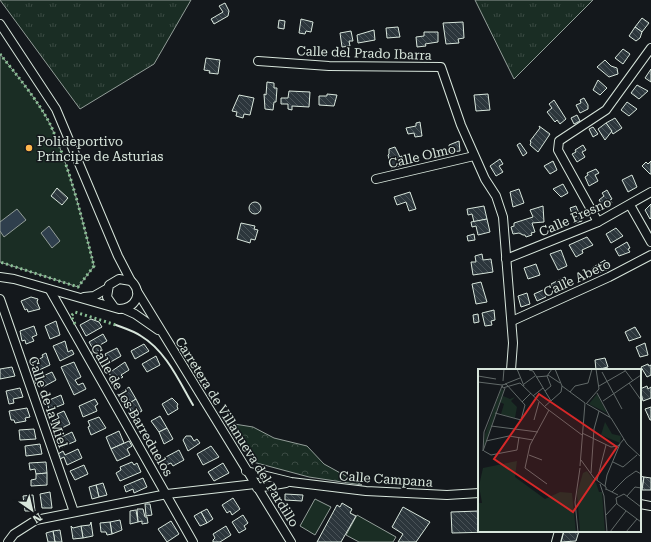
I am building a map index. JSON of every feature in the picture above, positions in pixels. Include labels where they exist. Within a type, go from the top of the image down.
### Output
[{"type":"street","points":[[0,24],[56,109],[118,256],[137,291],[136,301],[129,308],[124,309],[0,277]]},
{"type":"street","points":[[598,222],[558,150],[559,141],[606,110],[651,48]]},
{"type":"street","name":"Calle del Prado Ibarra","points":[[258,60],[329,66],[441,67],[460,125],[474,156],[496,196],[503,217],[512,321],[513,343],[511,369]]},
{"type":"street","name":"Calle Olmo","points":[[376,179],[474,156]]},
{"type":"street","name":"Calle Fresno","points":[[506,259],[598,222],[651,192]]},
{"type":"street","points":[[630,204],[651,242]]},
{"type":"street","name":"Calle Abeto","points":[[512,321],[609,277],[651,255]]},
{"type":"street","points":[[81,298],[94,296],[108,288],[115,280],[120,270],[118,256]]},
{"type":"street","points":[[115,280],[124,278],[131,282]]},
{"type":"street","points":[[108,288],[107,297],[114,307]]},
{"type":"street","name":"Calle de los Barreduelos","points":[[50,290],[193,542]]},
{"type":"street","name":"Carretera de Villanueva del Pardillo","points":[[137,291],[246,471],[291,542]]},
{"type":"street","name":"Calle de la Miel","points":[[0,299],[74,512]]},
{"type":"street","name":"Carretera de Villanueva del Pardillo","points":[[124,309],[136,314],[164,335]]},
{"type":"street","points":[[246,471],[291,482]]},
{"type":"street","points":[[8,542],[14,534],[36,520],[167,494],[291,482]]},
{"type":"street","name":"Calle Campana","points":[[291,482],[366,491],[440,495],[478,493]]},
{"type":"street","points":[[641,504],[651,506]]},
{"type":"street","points":[[556,542],[559,532]]},
{"type":"green space","points":[[0,0],[191,0],[154,64],[80,109]]},
{"type":"green space","points":[[475,0],[593,0],[514,79]]},
{"type":"green space","name":"Polideportivo Príncipe de Asturias","points":[[0,54],[41,108],[51,126],[76,195],[94,266],[78,287],[0,262]]},
{"type":"green space","points":[[228,423],[253,427],[274,438],[307,446],[324,464],[362,485],[309,477],[253,462]]},
{"type":"green space","points":[[315,499],[331,507],[315,535],[300,526]]},
{"type":"green space","points":[[357,515],[396,537],[393,542],[359,542],[346,535]]},
{"type":"water","points":[[17,209],[26,220],[4,237],[0,231],[0,222]]},
{"type":"water","points":[[49,226],[60,241],[52,248],[41,233]]},
{"type":"building","points":[[225,3],[229,11],[228,16],[214,24],[211,19],[223,12],[219,6]]},
{"type":"building","points":[[642,18],[649,23],[642,32],[635,27]]},
{"type":"building","points":[[301,19],[313,22],[311,32],[306,31],[305,34],[299,33]]},
{"type":"building","points":[[279,20],[285,21],[284,29],[278,28]]},
{"type":"building","points":[[463,22],[464,38],[458,39],[459,43],[446,44],[443,23]]},
{"type":"building","points":[[398,27],[400,37],[387,38],[386,28]]},
{"type":"building","points":[[635,27],[642,32],[640,38],[636,41],[629,36]]},
{"type":"building","points":[[374,30],[375,40],[358,43],[357,35]]},
{"type":"building","points":[[351,31],[353,41],[349,41],[350,46],[342,47],[340,33]]},
{"type":"building","points":[[424,32],[438,32],[438,42],[417,47],[416,37],[424,36]]},
{"type":"building","points":[[623,49],[630,54],[623,64],[615,58]]},
{"type":"building","points":[[206,58],[220,60],[218,74],[209,73],[210,71],[204,70]]},
{"type":"building","points":[[605,60],[611,66],[617,68],[618,74],[609,77],[597,67]]},
{"type":"building","points":[[651,69],[651,82],[645,78]]},
{"type":"building","points":[[598,80],[607,88],[600,95],[593,90]]},
{"type":"building","points":[[267,82],[274,83],[274,88],[277,88],[276,102],[274,102],[273,110],[265,109],[264,94],[266,95]]},
{"type":"building","points":[[637,85],[648,91],[639,99],[631,93]]},
{"type":"building","points":[[289,91],[310,92],[309,107],[292,106],[292,110],[288,109],[288,104],[281,104],[281,98],[288,98]]},
{"type":"building","points":[[327,94],[337,95],[334,106],[319,105],[319,96],[327,96]]},
{"type":"building","points":[[488,94],[490,110],[476,111],[474,95]]},
{"type":"building","points":[[239,95],[254,98],[250,115],[244,114],[243,118],[236,116],[237,112],[232,111]]},
{"type":"building","points":[[584,98],[588,105],[588,109],[580,113],[576,105],[581,103],[580,100]]},
{"type":"building","points":[[554,100],[566,119],[560,124],[557,120],[555,122],[547,112],[552,108],[549,104]]},
{"type":"building","points":[[627,102],[637,109],[629,116],[621,110]]},
{"type":"building","points":[[577,115],[580,121],[574,124],[571,118]]},
{"type":"building","points":[[615,118],[622,128],[613,134],[606,123]]},
{"type":"building","points":[[420,122],[422,136],[415,137],[414,133],[408,134],[406,128],[416,126],[416,123]]},
{"type":"building","points":[[606,123],[612,131],[605,140],[598,129]]},
{"type":"building","points":[[539,126],[550,134],[538,152],[530,145],[530,141],[540,128]]},
{"type":"building","points":[[593,127],[598,134],[593,137],[589,129]]},
{"type":"building","points":[[459,141],[460,151],[450,152],[449,145]]},
{"type":"building","points":[[520,143],[527,153],[523,156],[517,145]]},
{"type":"building","points":[[583,145],[586,150],[582,152],[585,157],[577,162],[572,154]]},
{"type":"building","points":[[395,147],[400,157],[402,156],[404,165],[391,168],[388,155],[389,149]]},
{"type":"building","points":[[500,159],[503,164],[499,166],[503,172],[496,176],[490,166]]},
{"type":"building","points":[[553,161],[557,170],[550,174],[544,166]]},
{"type":"building","points":[[651,161],[650,174],[642,166],[646,162],[648,164]]},
{"type":"building","points":[[596,169],[599,173],[595,175],[598,181],[589,186],[585,177],[588,175],[587,173]]},
{"type":"building","points":[[632,175],[637,187],[628,192],[622,180]]},
{"type":"building","points":[[563,184],[568,193],[561,197],[553,189]]},
{"type":"building","points":[[57,188],[68,198],[62,205],[51,196]]},
{"type":"building","points":[[519,189],[524,203],[513,207],[510,192]]},
{"type":"building","points":[[607,190],[612,199],[610,200],[612,203],[604,208],[599,200],[604,196],[602,193]]},
{"type":"building","points":[[410,192],[416,209],[409,211],[406,202],[397,205],[394,197]]},
{"type":"building","points":[[255,202],[259,204],[261,208],[259,212],[255,214],[251,212],[249,208],[251,204]]},
{"type":"building","points":[[651,204],[651,218],[650,219],[645,210]]},
{"type":"building","points":[[484,206],[487,219],[474,222],[472,214],[468,215],[467,209]]},
{"type":"building","points":[[543,206],[544,222],[532,223],[535,232],[531,233],[532,235],[526,237],[525,235],[519,233],[513,234],[511,227],[514,226],[514,223],[533,217],[530,210]]},
{"type":"building","points":[[576,206],[582,221],[575,223],[570,208]]},
{"type":"building","points":[[487,219],[490,232],[478,235],[476,226],[472,227],[471,222]]},
{"type":"building","points":[[241,223],[255,226],[254,229],[258,230],[255,240],[251,239],[250,243],[237,239]]},
{"type":"building","points":[[616,228],[623,236],[611,243],[606,234]]},
{"type":"building","points":[[474,234],[475,240],[468,241],[467,236]]},
{"type":"building","points":[[587,237],[593,245],[582,250],[583,253],[576,257],[569,245]]},
{"type":"building","points":[[627,242],[630,252],[619,256],[615,249]]},
{"type":"building","points":[[561,250],[567,266],[558,270],[550,254]]},
{"type":"building","points":[[482,254],[483,260],[491,259],[493,272],[473,275],[471,262],[476,262],[475,256]]},
{"type":"building","points":[[605,260],[609,269],[595,274],[592,268]]},
{"type":"building","points":[[536,264],[540,275],[528,279],[524,268]]},
{"type":"building","points":[[565,277],[568,286],[554,291],[551,284]]},
{"type":"building","points":[[481,282],[487,302],[476,304],[472,284]]},
{"type":"building","points":[[543,290],[546,297],[537,301],[534,294]]},
{"type":"building","points":[[527,293],[530,304],[521,307],[518,296]]},
{"type":"building","points":[[31,297],[38,299],[37,302],[40,309],[28,312],[27,309],[25,310],[21,301]]},
{"type":"building","points":[[494,310],[495,320],[491,321],[492,325],[485,326],[482,313]]},
{"type":"building","points":[[478,314],[479,322],[474,323],[473,315]]},
{"type":"building","points":[[91,319],[99,322],[102,327],[86,336],[80,325]]},
{"type":"building","points":[[56,321],[60,335],[50,339],[45,326]]},
{"type":"building","points":[[34,326],[37,335],[32,337],[34,341],[26,344],[25,340],[22,341],[20,331]]},
{"type":"building","points":[[635,327],[641,337],[629,341],[625,332]]},
{"type":"building","points":[[103,334],[107,341],[100,345],[102,349],[92,354],[91,351],[93,349],[89,342]]},
{"type":"building","points":[[65,341],[68,352],[72,350],[74,354],[60,361],[53,346]]},
{"type":"building","points":[[645,343],[648,355],[640,357],[636,347]]},
{"type":"building","points":[[144,344],[149,351],[135,359],[131,351]]},
{"type":"building","points":[[117,348],[121,356],[107,364],[105,354]]},
{"type":"building","points":[[46,353],[50,365],[37,371],[32,363],[43,357],[42,355]]},
{"type":"building","points":[[156,356],[160,365],[147,372],[142,364]]},
{"type":"building","points":[[605,358],[608,367],[596,369],[595,360]]},
{"type":"building","points":[[74,362],[81,377],[75,380],[78,385],[83,383],[86,389],[74,395],[61,367]]},
{"type":"building","points":[[125,362],[129,370],[121,375],[123,377],[114,382],[109,373]]},
{"type":"building","points":[[648,364],[649,366],[651,365],[651,375],[647,377],[641,367]]},
{"type":"building","points":[[12,367],[15,376],[0,379],[0,369]]},
{"type":"building","points":[[52,372],[56,380],[43,387],[41,382],[36,384],[34,380]]},
{"type":"building","points":[[647,386],[648,389],[651,387],[651,398],[643,401],[641,389]]},
{"type":"building","points":[[129,387],[136,399],[128,404],[120,393]]},
{"type":"building","points":[[20,388],[23,397],[13,399],[14,403],[9,404],[6,391]]},
{"type":"building","points":[[61,395],[64,404],[49,410],[47,401]]},
{"type":"building","points":[[172,398],[178,404],[178,409],[168,415],[162,404]]},
{"type":"building","points":[[95,399],[98,404],[95,406],[97,411],[83,417],[79,406]]},
{"type":"building","points":[[136,399],[142,411],[133,416],[128,404]]},
{"type":"building","points":[[651,407],[651,420],[650,420],[645,409]]},
{"type":"building","points":[[27,408],[30,417],[25,418],[26,421],[15,423],[14,420],[11,420],[9,411]]},
{"type":"building","points":[[64,411],[70,424],[56,431],[52,421],[59,418],[57,414]]},
{"type":"building","points":[[160,416],[167,428],[159,432],[151,421]]},
{"type":"building","points":[[99,417],[106,428],[91,435],[88,427],[90,426],[88,421]]},
{"type":"building","points":[[167,428],[173,439],[164,444],[159,432]]},
{"type":"building","points":[[34,429],[36,439],[20,440],[19,430]]},
{"type":"building","points":[[119,431],[124,443],[111,449],[106,437]]},
{"type":"building","points":[[72,432],[76,441],[62,447],[59,438]]},
{"type":"building","points":[[186,436],[191,436],[194,441],[197,439],[200,443],[188,451],[183,440]]},
{"type":"building","points":[[129,441],[132,446],[127,449],[130,455],[117,461],[111,449]]},
{"type":"building","points":[[40,444],[42,454],[26,456],[25,446]]},
{"type":"building","points":[[211,446],[219,457],[203,465],[197,454]]},
{"type":"building","points":[[78,449],[82,458],[67,465],[64,457],[60,459],[58,454],[63,451],[65,455]]},
{"type":"building","points":[[179,450],[184,460],[173,466],[171,463],[166,465],[162,459]]},
{"type":"building","points":[[46,462],[47,473],[36,474],[35,469],[30,470],[29,463]]},
{"type":"building","points":[[132,462],[134,465],[137,463],[141,472],[120,481],[116,473],[121,470],[120,467]]},
{"type":"building","points":[[223,463],[229,473],[214,481],[208,472]]},
{"type":"building","points":[[84,465],[88,474],[75,480],[70,471]]},
{"type":"building","points":[[47,473],[47,485],[31,486],[31,480],[36,479],[36,474]]},
{"type":"building","points":[[641,476],[644,477],[641,490]]},
{"type":"building","points":[[644,477],[651,478],[651,490],[642,490]]},
{"type":"building","points":[[143,478],[147,487],[134,493],[133,489],[126,492],[124,486]]},
{"type":"building","points":[[103,483],[107,495],[99,497],[96,485]]},
{"type":"building","points":[[96,485],[99,497],[92,499],[89,487]]},
{"type":"building","points":[[50,492],[52,508],[42,508],[40,494]]},
{"type":"building","points":[[285,494],[303,495],[302,501],[285,500]]},
{"type":"building","points":[[33,495],[35,511],[25,511],[23,496]]},
{"type":"building","points":[[233,498],[240,509],[232,515],[230,511],[227,513],[222,505]]},
{"type":"building","points":[[342,503],[352,509],[350,513],[356,516],[341,542],[317,542],[337,505],[340,507]]},
{"type":"building","points":[[145,504],[150,504],[152,515],[146,516]]},
{"type":"building","points":[[403,507],[430,522],[416,542],[398,542],[403,534],[392,527]]},
{"type":"building","points":[[137,509],[143,509],[148,523],[142,524],[142,521],[138,522]]},
{"type":"building","points":[[207,509],[213,519],[207,523],[201,512]]},
{"type":"building","points":[[136,510],[138,522],[130,524],[130,511]]},
{"type":"building","points":[[478,511],[478,532],[492,532],[452,533],[451,512]]},
{"type":"building","points":[[201,512],[207,523],[200,526],[194,516]]},
{"type":"building","points":[[243,515],[248,523],[244,526],[246,529],[239,533],[232,522]]},
{"type":"building","points":[[120,520],[122,530],[112,534],[110,522]]},
{"type":"building","points":[[171,521],[179,534],[167,542],[158,529]]},
{"type":"building","points":[[91,522],[93,536],[83,538],[81,526],[90,525]]},
{"type":"building","points":[[110,522],[112,534],[107,535],[106,532],[101,532],[100,523]]},
{"type":"building","points":[[71,526],[73,528],[81,526],[83,538],[73,539]]},
{"type":"building","points":[[226,526],[231,535],[220,542],[213,542],[215,538],[213,534]]},
{"type":"building","points":[[60,530],[62,542],[55,542],[53,531]]},
{"type":"building","points":[[53,531],[55,542],[48,542],[46,533]]},
{"type":"building","points":[[564,532],[579,532],[576,541],[561,542]]},
{"type":"hedge","points":[[0,54],[34,98],[51,126],[70,178],[94,266],[78,287],[0,262]]},
{"type":"hedge","points":[[75,324],[71,316],[75,312],[116,325]]},
{"type":"wall","points":[[116,325],[138,334],[150,342],[158,350],[171,367],[193,405]]},
{"type":"place","name":"Polideportivo Príncipe de Asturias","points":[[29,148]]}]
